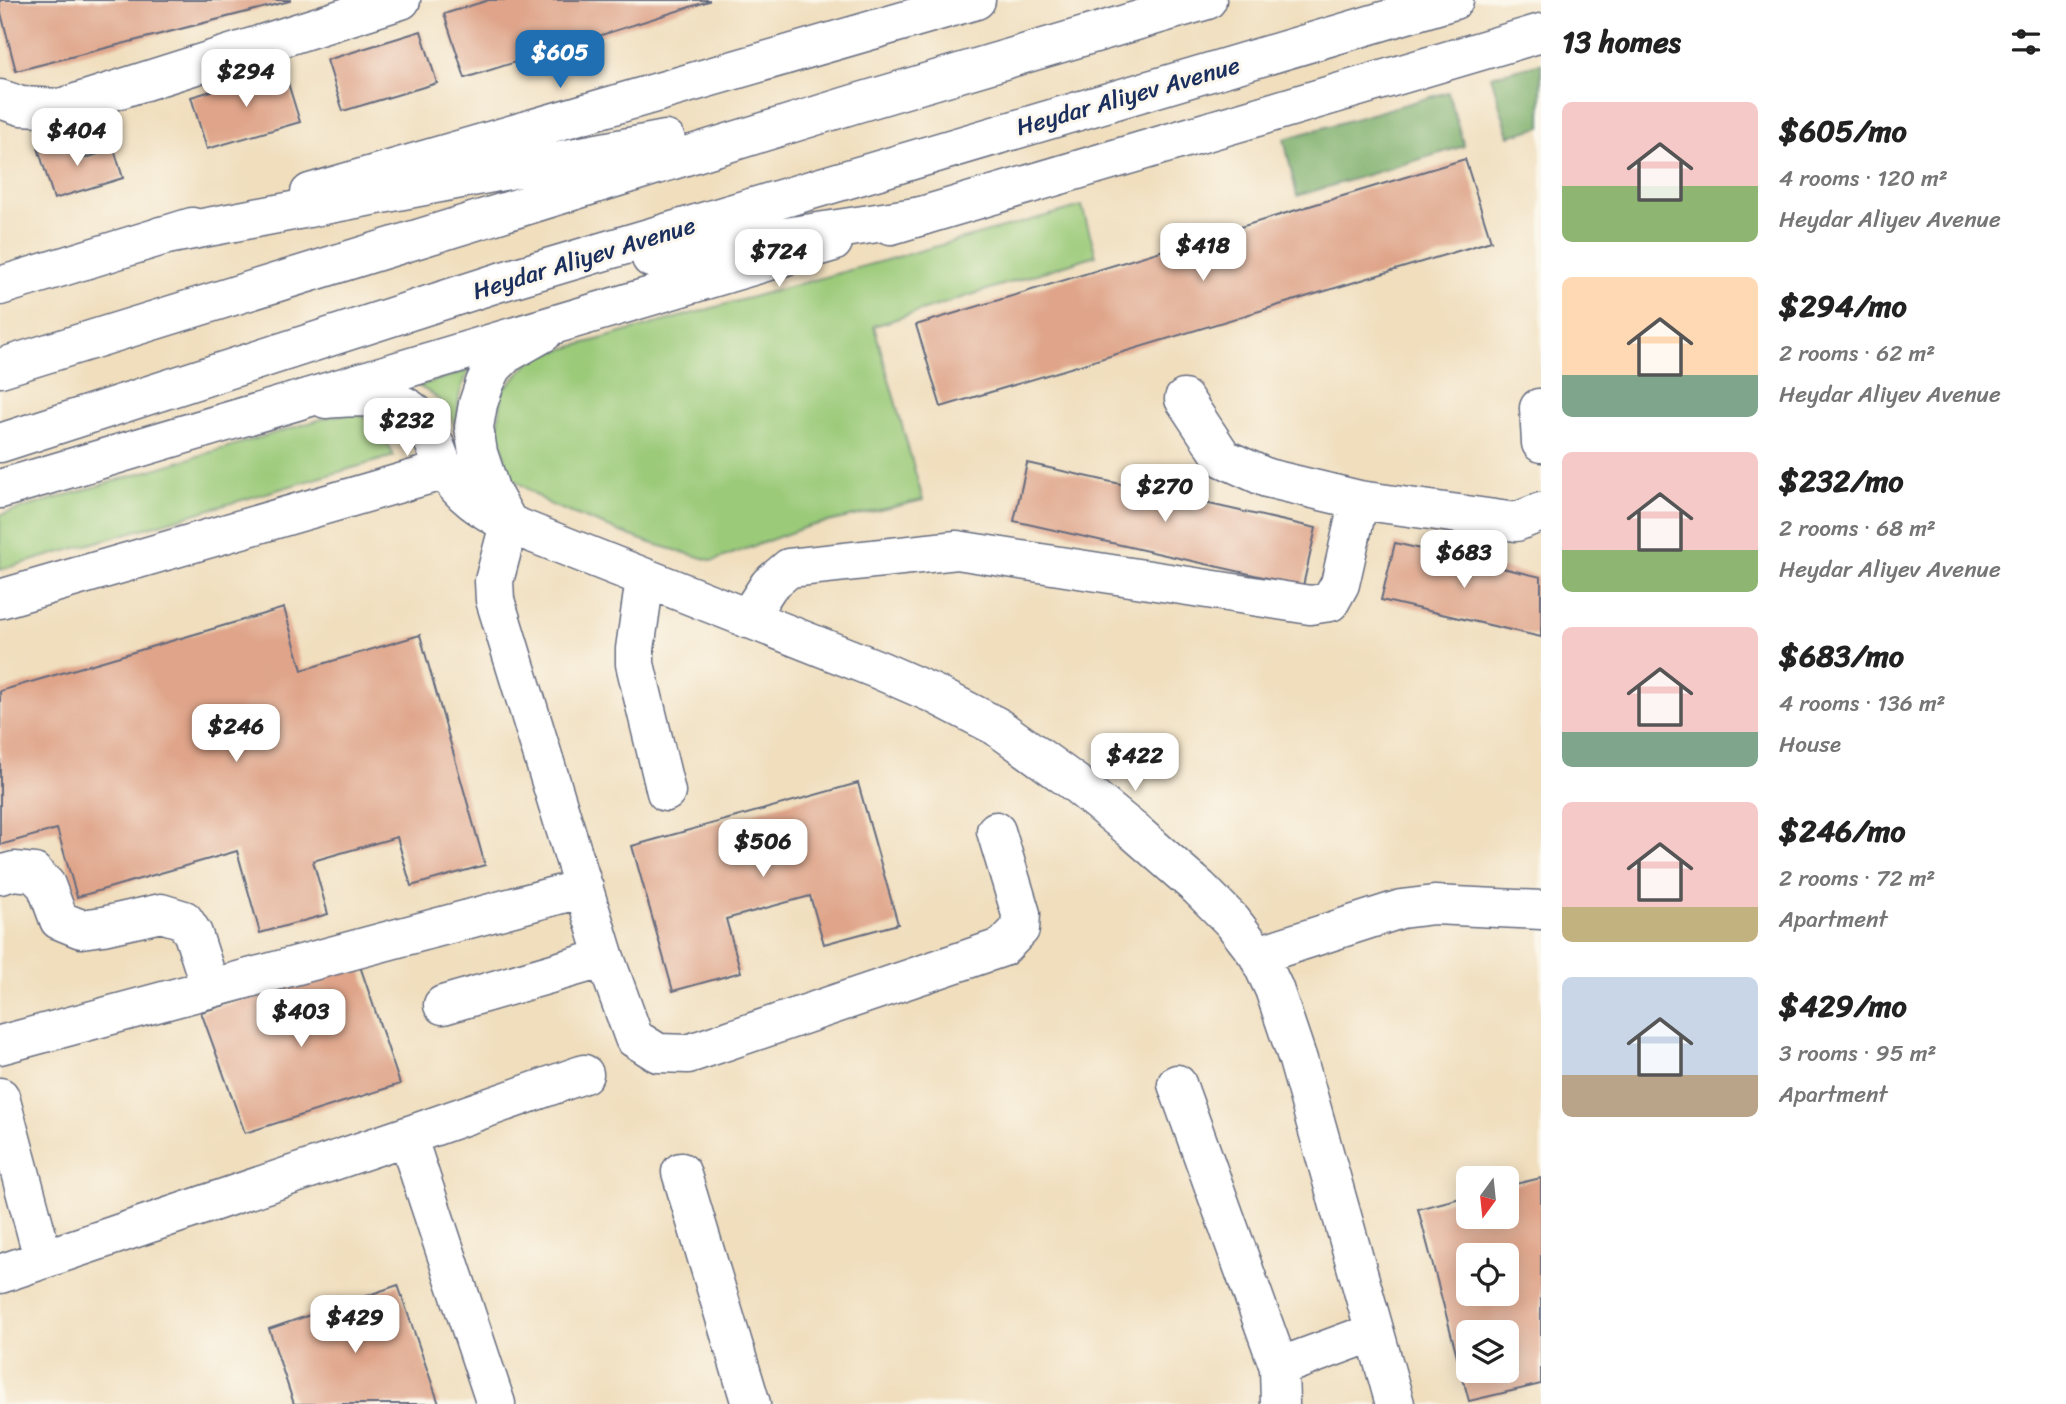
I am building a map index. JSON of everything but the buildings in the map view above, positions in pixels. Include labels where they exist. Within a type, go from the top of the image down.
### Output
[{"type":"main road","points":[[0,286],[161,236],[976,0]]},
{"type":"main road","points":[[0,368],[854,104],[1207,0]]},
{"type":"main road","name":"Heydar Aliyev Avenue","points":[[0,443],[500,282],[1454,0]]},
{"type":"main road","points":[[0,99],[21,106],[60,108],[385,2]]},
{"type":"main road","points":[[0,489],[1541,33]]},
{"type":"main road","points":[[161,236],[854,104]]},
{"type":"main road","points":[[500,282],[922,216]]},
{"type":"main road","points":[[563,322],[506,354],[493,367],[478,404],[474,427],[478,453],[491,492],[509,524],[494,581],[495,600],[605,958],[635,1038],[658,1053],[688,1054],[1003,947],[1020,929],[1021,914],[996,831]]},
{"type":"main road","points":[[289,403],[357,396],[380,397],[399,402],[415,412],[427,428],[445,470],[477,507],[509,524],[934,694],[996,726],[1075,783],[1145,841],[1232,921],[1258,955],[1274,989],[1298,1060],[1395,1404]]},
{"type":"main road","points":[[1184,399],[1223,458],[1266,478],[1359,500],[1516,522],[1541,512]]},
{"type":"main road","points":[[0,599],[445,470]]},
{"type":"main road","points":[[747,620],[769,585],[789,568],[957,550],[1310,605],[1330,602],[1340,584],[1359,500]]},
{"type":"main road","points":[[645,579],[635,664],[667,792]]},
{"type":"main road","points":[[0,875],[14,871],[34,873],[46,885],[59,920],[81,929],[161,913],[184,920],[194,934],[210,987]]},
{"type":"main road","points":[[0,1045],[584,888]]},
{"type":"main road","points":[[1258,955],[1401,909],[1434,905],[1541,910]]},
{"type":"main road","points":[[443,1005],[605,958]]},
{"type":"main road","points":[[0,1273],[407,1136],[584,1073]]},
{"type":"main road","points":[[1177,1084],[1279,1385],[1374,1332]]},
{"type":"main road","points":[[0,1097],[43,1258]]},
{"type":"main road","points":[[407,1136],[496,1404]]},
{"type":"main road","points":[[681,1172],[751,1404]]},
{"type":"green space","points":[[1541,63],[1541,127],[1509,136],[1491,76]]},
{"type":"green space","points":[[1448,92],[1464,146],[1297,196],[1284,139]]},
{"type":"green space","points":[[1082,206],[1096,255],[874,326],[923,500],[806,527],[713,561],[647,542],[551,505],[509,476],[498,428],[502,391],[535,357]]},
{"type":"green space","points":[[470,370],[459,396],[461,440],[441,402],[418,386]]},
{"type":"green space","points":[[357,414],[377,422],[394,456],[0,570],[0,515],[332,416]]}]
